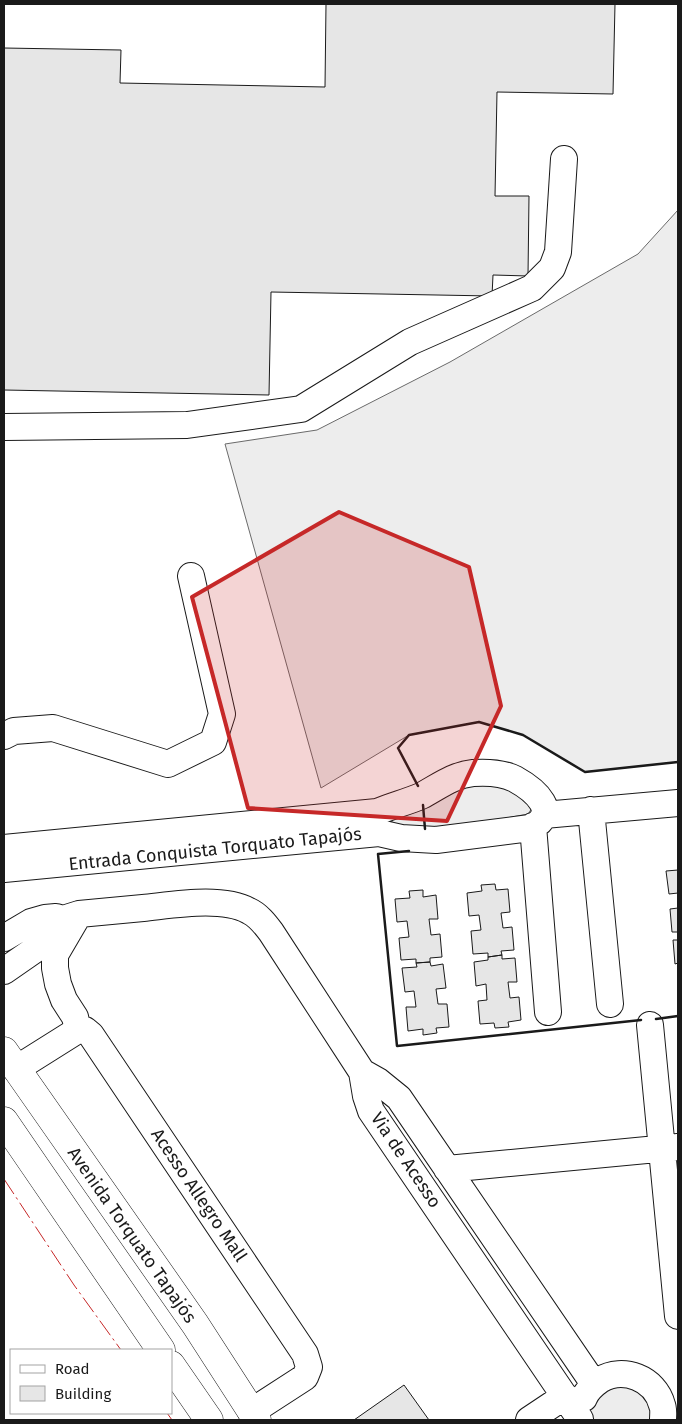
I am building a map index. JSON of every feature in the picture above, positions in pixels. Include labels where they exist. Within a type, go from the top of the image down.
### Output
[{"type":"highway","name":"Avenida Torquato Tapajós","points":[[10,1060],[195,1324],[254,1416]]},
{"type":"highway","points":[[4,1121],[160,1349]]},
{"type":"highway","points":[[172,1366],[209,1420]]},
{"type":"street","points":[[4,428],[187,425],[301,409],[410,342],[532,288],[552,268],[558,252],[564,159]]},
{"type":"street","points":[[4,736],[14,731],[53,728],[168,764],[213,742],[222,714],[191,576]]},
{"type":"street","points":[[4,848],[378,822],[410,800],[423,795],[446,780],[472,773],[501,775],[515,779],[538,796],[543,801],[545,808],[539,821],[548,1012]]},
{"type":"street","points":[[539,821],[590,810],[678,803]]},
{"type":"street","points":[[590,810],[610,1004]]},
{"type":"street","name":"Entrada Conquista Torquato Tapajós","points":[[4,870],[378,822],[401,838],[436,840],[530,828],[539,821]]},
{"type":"street","points":[[4,938],[31,922],[45,918],[200,903],[238,906],[250,911],[271,932],[362,1072]]},
{"type":"street","points":[[4,971],[53,937],[71,916]]},
{"type":"street","points":[[10,1060],[78,1030],[75,1017],[64,1000],[58,984],[55,968],[55,954],[71,916]]},
{"type":"street","points":[[650,1025],[670,1148],[678,1316]]},
{"type":"street","name":"Acesso Allegro Mall","points":[[78,1030],[84,1030],[91,1034],[305,1354],[309,1366],[305,1378],[254,1416]]},
{"type":"street","name":"Via de Acesso","points":[[362,1072],[378,1081],[399,1098],[594,1384]]},
{"type":"street","name":"Via de Acesso","points":[[362,1072],[371,1111],[580,1420]]},
{"type":"street","points":[[448,1169],[670,1148]]},
{"type":"street","points":[[580,1420],[581,1406],[585,1394],[594,1384],[606,1376],[620,1373],[634,1375],[647,1382],[657,1392],[663,1405],[663,1420]]},
{"type":"street","points":[[529,1420],[565,1396]]},
{"type":"highlighted area","points":[[339,512],[469,567],[501,706],[447,821],[248,808],[192,597]]},
{"type":"shaded area","points":[[678,210],[678,762],[585,772],[523,735],[479,722],[409,735],[321,788],[225,444],[317,430],[450,362],[638,254]]},
{"type":"shaded area","points":[[507,785],[532,808],[528,814],[443,830],[392,824],[392,819],[456,786]]},
{"type":"shaded area","points":[[609,1385],[642,1389],[654,1420],[590,1420],[590,1408]]},
{"type":"building","points":[[326,4],[615,4],[613,94],[497,92],[495,196],[529,196],[528,276],[493,275],[492,296],[271,292],[269,395],[4,390],[4,48],[121,50],[120,83],[325,87]]},
{"type":"building","points":[[678,870],[678,893],[669,894],[666,871]]},
{"type":"building","points":[[495,884],[496,890],[508,889],[510,912],[501,913],[503,928],[512,927],[514,950],[501,951],[502,955],[488,957],[488,953],[473,954],[471,931],[481,930],[479,915],[469,916],[467,893],[482,891],[481,885]]},
{"type":"building","points":[[423,890],[423,897],[436,895],[438,919],[429,919],[431,935],[440,934],[442,957],[430,958],[430,962],[416,963],[416,959],[401,960],[399,938],[409,937],[407,921],[397,922],[395,899],[410,898],[409,891]]},
{"type":"building","points":[[678,908],[678,932],[672,932],[670,909]]},
{"type":"building","points":[[673,940],[678,940],[678,963],[675,964]]},
{"type":"building","points":[[502,955],[502,959],[515,958],[517,982],[508,982],[510,998],[519,997],[521,1020],[508,1022],[509,1027],[495,1028],[494,1023],[480,1024],[478,1001],[487,1000],[486,984],[476,986],[474,962]]},
{"type":"building","points":[[430,962],[431,966],[443,964],[446,988],[436,989],[438,1004],[447,1004],[449,1027],[436,1028],[437,1033],[423,1035],[423,1029],[408,1031],[406,1007],[416,1007],[414,991],[405,992],[402,968],[417,967],[416,963]]},
{"type":"building","points":[[404,1385],[429,1420],[354,1420]]},
{"type":"wall","points":[[418,786],[398,748],[409,735],[479,722],[523,735],[585,772],[678,762]]},
{"type":"wall","points":[[423,805],[425,829]]},
{"type":"wall","points":[[409,851],[378,854],[397,1046],[641,1020]]},
{"type":"wall","points":[[656,1019],[678,1016]]},
{"type":"power","points":[[4,1179],[74,1285],[120,1349]]},
{"type":"power","points":[[168,1414],[172,1420]]}]
